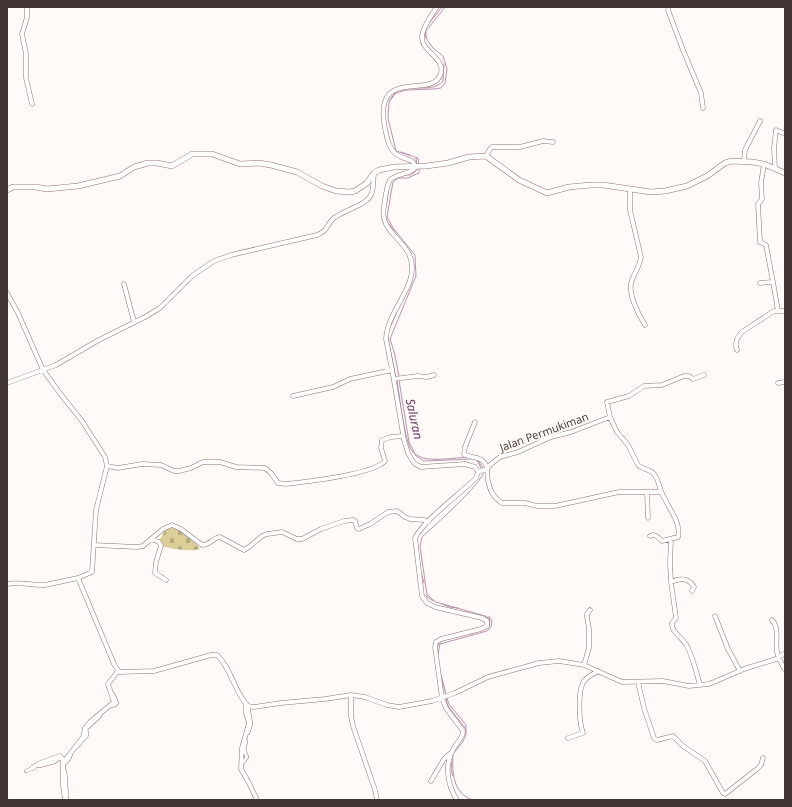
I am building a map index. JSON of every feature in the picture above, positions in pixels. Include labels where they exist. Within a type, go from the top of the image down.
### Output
[{"type":"street","points":[[27,7],[27,16],[22,34],[26,54],[26,78],[32,104]]},
{"type":"street","points":[[416,166],[412,161],[396,155],[391,149],[384,123],[383,105],[389,95],[398,89],[428,84],[436,81],[440,76],[442,71],[441,65],[423,42],[422,38],[429,19],[437,7]]},
{"type":"street","points":[[669,7],[668,10],[701,93],[703,108]]},
{"type":"street","points":[[744,161],[745,150],[760,121]]},
{"type":"street","points":[[775,168],[774,148],[776,130],[783,133],[785,132]]},
{"type":"street","points":[[486,156],[492,147],[520,147],[543,141],[553,142]]},
{"type":"street","points":[[7,190],[13,187],[35,187],[47,189],[78,186],[120,176],[134,167],[148,163],[172,166],[192,154],[198,153],[212,154],[240,164],[271,165],[297,172],[322,186],[336,191],[350,192],[355,191],[367,183],[374,172],[388,168],[426,166],[448,163],[469,157],[486,156],[519,180],[541,191],[547,192],[591,184],[651,192],[674,190],[687,186],[728,162],[744,161],[764,164],[785,173]]},
{"type":"street","points":[[764,164],[761,183],[762,198],[758,204],[758,226],[760,242],[766,245],[778,311]]},
{"type":"street","points":[[416,166],[412,172],[396,176],[391,180],[383,210],[383,218],[389,230],[406,248],[411,257],[412,268],[409,282],[392,316],[386,334],[392,370],[397,379],[403,436],[408,453],[415,464],[422,467],[465,464],[475,467],[479,472],[476,478],[428,522],[415,538],[422,596],[427,604],[482,618],[487,620],[488,623],[487,626],[481,629],[441,639],[436,642],[435,646],[443,698],[446,708],[463,731],[463,735],[452,752],[448,765],[450,787],[456,800]]},
{"type":"street","points":[[7,383],[56,365],[97,341],[160,308],[192,276],[214,262],[231,255],[317,235],[324,232],[335,217],[366,201],[371,195],[374,172]]},
{"type":"street","points":[[630,189],[630,210],[641,257],[631,282],[631,290],[640,316],[645,324]]},
{"type":"street","points":[[760,283],[773,282]]},
{"type":"street","points":[[124,284],[134,322]]},
{"type":"street","points":[[7,293],[18,313],[43,370],[100,447],[105,457],[107,466],[96,510],[92,572],[78,578],[39,586],[18,582],[7,584]]},
{"type":"street","points":[[737,350],[736,345],[739,335],[742,332],[771,313],[785,311]]},
{"type":"street","points":[[293,396],[321,391],[334,387],[350,379],[392,370]]},
{"type":"street","points":[[397,379],[418,376],[426,378],[434,375]]},
{"type":"street","points":[[650,536],[657,535],[662,541],[679,537],[676,520],[661,492],[655,475],[650,470],[640,468],[635,462],[628,445],[617,432],[610,417],[607,402],[629,396],[644,386],[662,385],[684,376],[689,376],[693,379],[704,375]]},
{"type":"street","points":[[778,383],[785,382]]},
{"type":"street","name":"Jalan Permukiman","points":[[479,472],[486,470],[500,458],[518,452],[551,437],[571,432],[610,417]]},
{"type":"street","points":[[475,422],[465,447],[464,454],[466,456],[481,460],[485,464],[488,475],[487,480],[491,492],[502,503],[525,503],[537,506],[555,506],[600,495],[620,492],[661,492]]},
{"type":"street","points":[[107,466],[118,468],[142,464],[161,465],[174,471],[178,471],[191,468],[203,462],[220,462],[236,467],[265,468],[271,473],[278,483],[286,484],[353,474],[378,466],[385,461],[381,448],[382,440],[391,437],[403,436]]},
{"type":"street","points":[[647,492],[648,518]]},
{"type":"street","points":[[94,545],[140,546],[163,529],[172,525],[181,529],[202,545],[211,543],[220,537],[244,550],[249,548],[262,536],[267,534],[282,532],[297,539],[302,539],[321,529],[344,521],[353,520],[359,529],[370,524],[388,512],[397,511],[410,519],[424,520],[428,522]]},
{"type":"street","points":[[151,539],[160,543],[161,546],[156,562],[155,573],[166,580]]},
{"type":"street","points":[[671,539],[671,582],[676,618],[672,623],[672,628],[686,645],[694,663],[700,684]]},
{"type":"street","points":[[78,578],[101,634],[119,672]]},
{"type":"street","points":[[671,582],[680,578],[684,579],[693,586],[692,592]]},
{"type":"street","points":[[584,665],[589,648],[587,614],[590,610]]},
{"type":"street","points":[[715,616],[728,649],[740,671]]},
{"type":"street","points":[[772,620],[777,629],[777,654],[785,670]]},
{"type":"street","points":[[26,771],[40,765],[63,761],[82,737],[85,728],[90,722],[114,702],[108,684],[119,672],[154,670],[210,655],[217,655],[224,664],[241,697],[247,705],[254,707],[351,695],[365,697],[387,705],[399,706],[443,698],[488,677],[539,663],[559,661],[584,665],[622,682],[663,681],[690,686],[715,681],[779,657],[785,653]]},
{"type":"street","points":[[568,738],[582,733],[579,722],[579,708],[583,683],[585,679],[598,671]]},
{"type":"street","points":[[638,682],[644,708],[654,738],[656,740],[673,736],[690,752],[702,758],[723,793],[725,794],[730,791],[757,769],[761,765],[763,758]]},
{"type":"street","points":[[351,695],[352,721],[377,800]]},
{"type":"street","points":[[247,705],[246,713],[249,724],[242,748],[240,769],[258,800]]},
{"type":"street","points":[[431,781],[444,759],[452,752]]},
{"type":"street","points":[[32,768],[40,763],[60,756],[63,761],[63,786],[66,800]]},
{"type":"green space","points":[[171,528],[178,530],[187,536],[200,549],[180,550],[160,545],[159,541],[166,529]]},
{"type":"waterway","name":"Saluran","points":[[426,27],[442,7]]},
{"type":"waterway","name":"Saluran","points":[[419,164],[418,158],[396,151],[388,118],[389,102],[396,93],[406,90],[441,88],[445,83],[447,69],[443,56],[433,48],[426,38],[426,31],[445,7]]},
{"type":"waterway","name":"Saluran","points":[[425,32],[426,38]]},
{"type":"waterway","name":"Saluran","points":[[415,88],[430,88],[440,84],[443,81],[444,64]]},
{"type":"waterway","name":"Saluran","points":[[389,101],[395,93]]},
{"type":"waterway","name":"Saluran","points":[[401,152],[410,155]]},
{"type":"waterway","name":"Saluran","points":[[416,158],[417,165]]},
{"type":"waterway","name":"Saluran","points":[[399,377],[390,339],[416,276],[415,255],[393,228],[387,217],[393,182],[398,178],[408,178],[419,173],[419,167]]},
{"type":"waterway","name":"Saluran","points":[[406,175],[411,175],[416,171],[416,168]]},
{"type":"waterway","name":"Saluran","points":[[387,201],[389,187]]},
{"type":"waterway","name":"Saluran","points":[[387,222],[397,233]]},
{"type":"waterway","points":[[391,325],[396,314]]},
{"type":"waterway","name":"Saluran","points":[[388,338],[396,378]]},
{"type":"waterway","name":"Saluran","points":[[399,380],[409,442],[416,456],[424,461],[471,459]]},
{"type":"waterway","name":"Saluran","points":[[397,381],[407,438],[413,452],[420,457],[428,459],[467,457]]},
{"type":"waterway","name":"Saluran","points":[[477,460],[481,468]]},
{"type":"waterway","name":"Saluran","points":[[478,461],[483,468]]},
{"type":"waterway","name":"Saluran","points":[[438,654],[440,644],[487,631],[491,627],[492,620],[485,616],[436,602],[427,595],[420,546],[422,537],[476,485],[482,477],[484,471]]},
{"type":"waterway","name":"Saluran","points":[[421,572],[424,583]]},
{"type":"waterway","name":"Saluran","points":[[426,596],[433,601]]},
{"type":"waterway","name":"Saluran","points":[[442,604],[449,607],[458,608]]},
{"type":"waterway","name":"Saluran","points":[[488,617],[490,617],[489,626]]},
{"type":"waterway","name":"Saluran","points":[[471,634],[487,628]]},
{"type":"waterway","name":"Saluran","points":[[437,647],[441,641]]},
{"type":"waterway","name":"Saluran","points":[[440,671],[446,695]]},
{"type":"waterway","name":"Saluran","points":[[442,679],[445,691]]},
{"type":"waterway","name":"Saluran","points":[[446,698],[448,706],[466,729],[466,735],[462,743],[453,754],[455,782],[461,793],[473,800]]},
{"type":"waterway","name":"Saluran","points":[[447,698],[449,704],[466,725],[465,732]]},
{"type":"waterway","name":"Saluran","points":[[452,762],[451,770],[453,776]]}]
